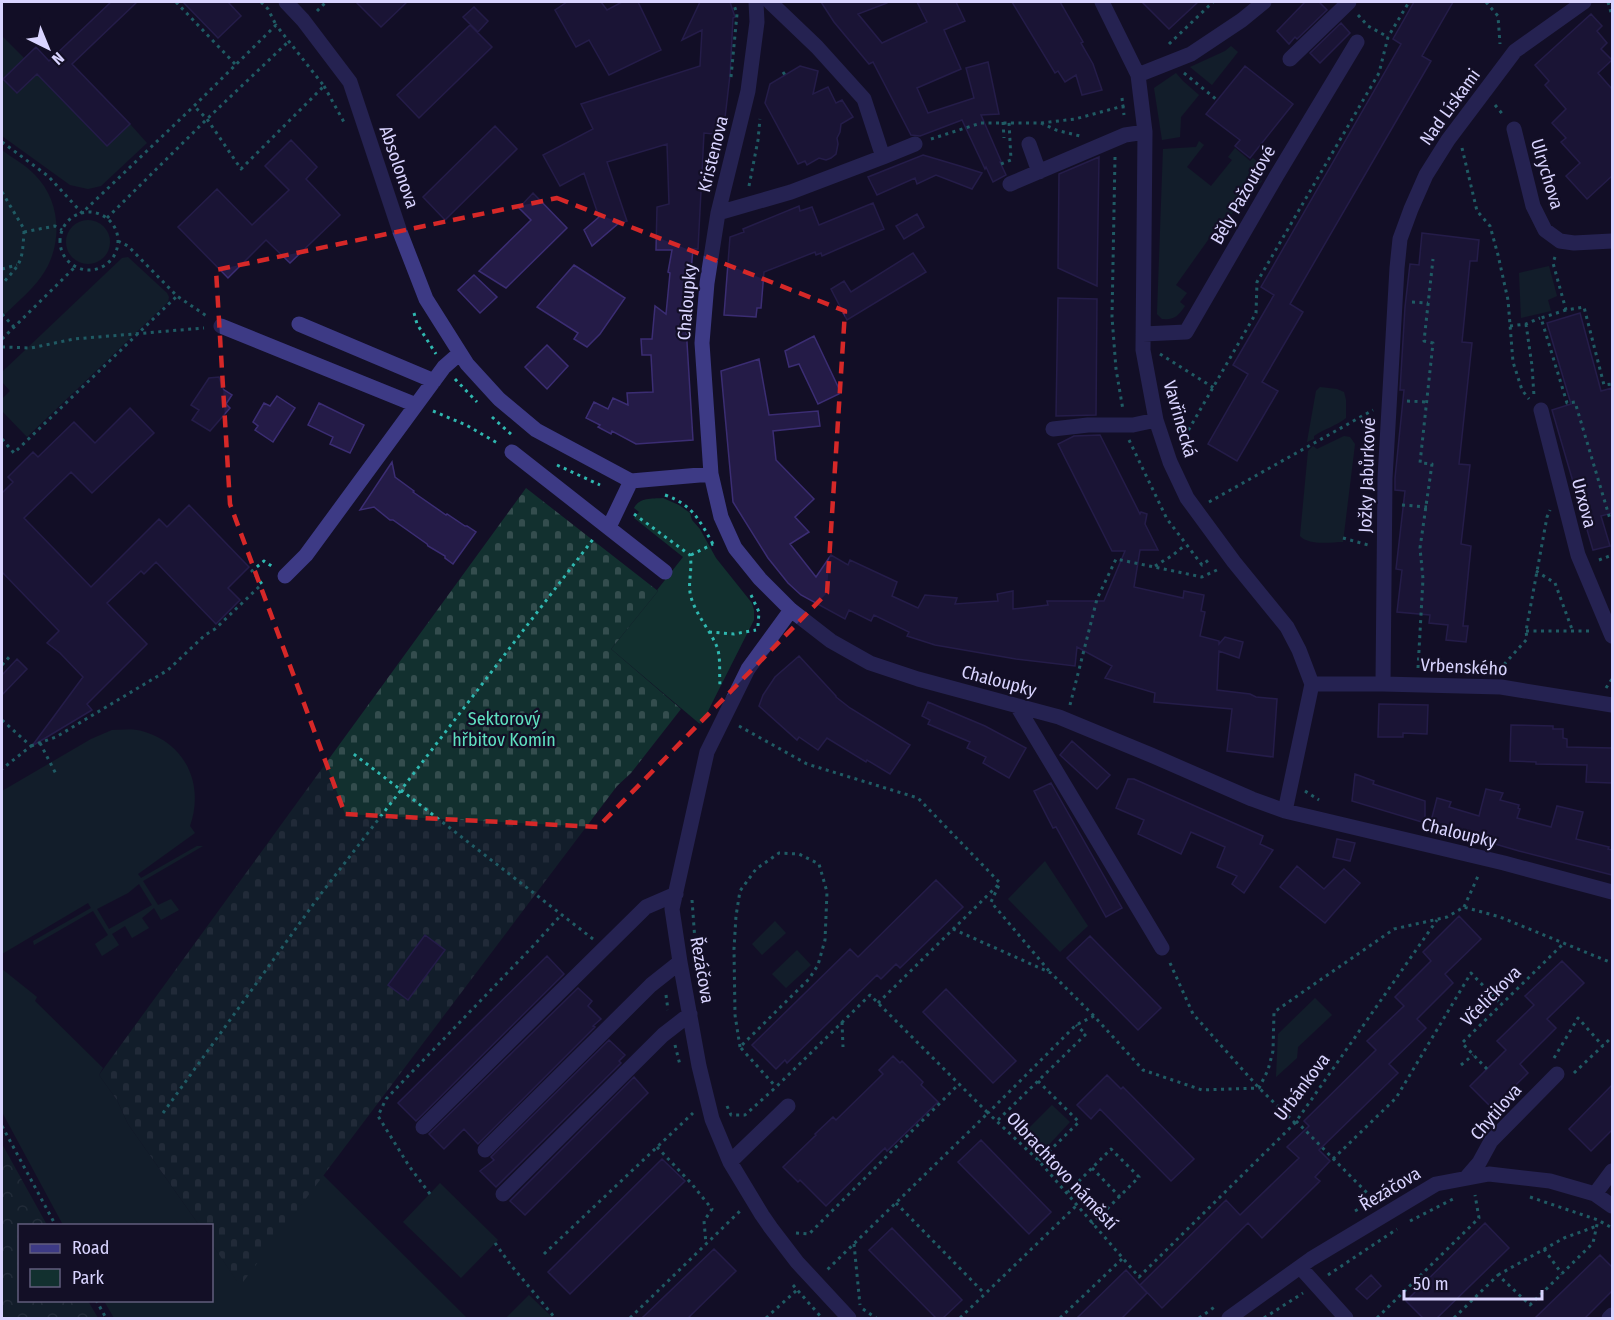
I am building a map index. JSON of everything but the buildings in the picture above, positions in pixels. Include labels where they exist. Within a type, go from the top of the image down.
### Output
[{"type":"street","name":"Absolonova","points":[[286,2],[303,20],[350,82],[400,232],[426,299],[467,364],[499,399],[536,430],[628,488]]},
{"type":"street","name":"Kristenova","points":[[718,213],[748,91],[757,22],[756,2]]},
{"type":"street","points":[[770,2],[817,47],[864,99],[883,158]]},
{"type":"street","name":"Vavřinecká","points":[[1102,2],[1138,75],[1142,101],[1145,132],[1143,350],[1156,420],[1170,462],[1187,498],[1234,562],[1287,627],[1312,684]]},
{"type":"street","points":[[1138,75],[1191,54],[1242,20],[1264,2]]},
{"type":"street","points":[[1290,58],[1349,2]]},
{"type":"street","name":"Nad Lískami","points":[[1396,268],[1400,239],[1411,209],[1426,175],[1457,129],[1515,51],[1584,2]]},
{"type":"street","name":"Běly Pažoutové","points":[[1143,334],[1186,332],[1357,42]]},
{"type":"street","name":"Ulrychova","points":[[1514,129],[1533,206],[1545,230],[1560,241]]},
{"type":"street","points":[[1010,184],[1128,135],[1145,132]]},
{"type":"street","name":"Kristenova","points":[[718,213],[791,192],[915,144]]},
{"type":"street","points":[[1029,144],[1039,172]]},
{"type":"street","name":"Chaloupky","points":[[718,213],[707,283],[702,343],[711,474],[721,517],[735,548],[760,579],[791,610],[831,642],[870,663],[918,679],[1059,717],[1285,811],[1484,858],[1612,892]]},
{"type":"street","points":[[1560,241],[1574,243],[1612,241]]},
{"type":"street","name":"Jožky Jabůrkové","points":[[1383,684],[1385,504],[1396,268]]},
{"type":"street","points":[[299,324],[434,381]]},
{"type":"street","points":[[221,327],[416,405]]},
{"type":"street","points":[[285,576],[306,555],[444,367],[460,353]]},
{"type":"street","name":"Urxova","points":[[1541,410],[1578,555],[1611,633]]},
{"type":"street","points":[[1053,429],[1088,424],[1133,425],[1156,420]]},
{"type":"street","points":[[512,452],[665,572]]},
{"type":"street","points":[[607,526],[628,488],[711,474]]},
{"type":"street","name":"Řezáčova","points":[[791,610],[747,669],[707,752],[672,909],[699,1066],[712,1119],[730,1162],[762,1215],[797,1262],[849,1318]]},
{"type":"street","points":[[1285,811],[1312,684]]},
{"type":"street","name":"Vrbenského","points":[[1312,684],[1501,687],[1612,705]]},
{"type":"street","points":[[1017,706],[1162,948]]},
{"type":"street","points":[[423,1127],[646,907],[676,894]]},
{"type":"street","points":[[485,1150],[651,985],[680,962]]},
{"type":"street","points":[[503,1194],[663,1035],[690,1014]]},
{"type":"street","name":"Chytilova","points":[[1466,1178],[1491,1142],[1557,1074]]},
{"type":"street","points":[[730,1162],[788,1106]]},
{"type":"street","points":[[1595,1194],[1612,1171]]},
{"type":"street","name":"Řezáčova","points":[[1229,1318],[1311,1258],[1436,1184],[1489,1174],[1550,1181],[1595,1194],[1612,1206]]},
{"type":"street","points":[[1300,1267],[1346,1318]]},
{"type":"street","points":[[1609,1318],[1612,1315]]},
{"type":"path","points":[[176,2],[236,65]]},
{"type":"path","points":[[194,106],[207,119],[242,169],[324,86],[276,25],[268,9],[261,2]]},
{"type":"path","points":[[315,12],[326,2]]},
{"type":"path","points":[[731,80],[737,14],[734,2]]},
{"type":"path","points":[[1162,65],[1164,49],[1213,2]]},
{"type":"path","points":[[1176,438],[1179,447],[1256,313],[1257,282],[1379,73],[1388,37],[1409,2]]},
{"type":"path","points":[[1486,2],[1498,16],[1502,68]]},
{"type":"path","points":[[1608,2],[1612,16]]},
{"type":"path","points":[[82,213],[276,25]]},
{"type":"path","points":[[1368,26],[1388,37]]},
{"type":"path","points":[[108,218],[289,41]]},
{"type":"path","points":[[1188,67],[1181,70],[1217,100]]},
{"type":"path","points":[[1122,91],[1128,135]]},
{"type":"path","points":[[1484,92],[1514,129]]},
{"type":"path","points":[[915,144],[981,123],[1041,123],[1075,118],[1142,101]]},
{"type":"path","points":[[742,206],[748,191],[758,140],[760,110]]},
{"type":"path","points":[[1003,122],[1004,138]]},
{"type":"path","points":[[1001,165],[1011,160],[1008,122]]},
{"type":"path","points":[[1041,123],[1056,130],[1105,144]]},
{"type":"path","points":[[1457,129],[1477,211],[1490,226],[1498,255],[1508,300],[1513,362],[1522,390],[1533,404],[1532,366],[1526,324]]},
{"type":"path","points":[[2,142],[48,176],[82,213]]},
{"type":"path","points":[[2,192],[24,229],[19,265],[2,284]]},
{"type":"path","points":[[2,204],[8,202]]},
{"type":"path","points":[[91,212],[108,218],[117,232],[117,251],[112,260],[104,267],[95,270],[85,271],[75,267],[63,256],[60,248],[62,230],[67,222],[82,213],[91,212]]},
{"type":"path","points":[[24,232],[55,226],[62,230]]},
{"type":"path","points":[[118,241],[128,246],[177,296],[221,327]]},
{"type":"path","points":[[1560,241],[1553,263],[1566,310]]},
{"type":"path","points":[[1417,676],[1423,579],[1420,548],[1432,464],[1420,463],[1433,343],[1424,341],[1433,260]]},
{"type":"path","points":[[2,269],[19,265]]},
{"type":"path","points":[[2,339],[75,267]]},
{"type":"path","points":[[2,439],[14,453],[177,296]]},
{"type":"path","points":[[1510,326],[1526,324],[1566,310],[1584,307],[1604,385],[1612,384]]},
{"type":"path","points":[[2,314],[14,327]]},
{"type":"path","points":[[1541,318],[1567,403],[1575,402],[1610,519],[1612,519]]},
{"type":"path","points":[[2,347],[31,348],[74,339],[221,327]]},
{"type":"path","points":[[1159,363],[1158,352],[1214,388]]},
{"type":"path","points":[[1207,503],[1389,400],[1427,402]]},
{"type":"path","points":[[416,405],[466,424],[512,452]]},
{"type":"path","points":[[555,464],[592,482],[628,488]]},
{"type":"path","points":[[1493,678],[1527,639],[1526,631],[1547,517],[1561,490]]},
{"type":"path","points":[[657,495],[678,500],[690,508],[717,550]]},
{"type":"path","points":[[1385,504],[1427,507]]},
{"type":"path","points":[[629,510],[690,555],[692,563],[688,584],[690,596],[718,650],[721,694]]},
{"type":"path","points":[[163,1113],[320,895],[607,526]]},
{"type":"path","points":[[1343,538],[1384,549]]},
{"type":"path","points":[[690,555],[713,544]]},
{"type":"path","points":[[1154,567],[1185,545]]},
{"type":"path","points":[[1069,709],[1097,599],[1116,559],[1202,577],[1234,562]]},
{"type":"path","points":[[2,769],[32,746],[56,737],[168,670],[262,584],[252,572],[264,561],[285,576]]},
{"type":"path","points":[[1536,571],[1555,582],[1573,632]]},
{"type":"path","points":[[747,590],[753,597],[759,612],[758,626],[751,639]]},
{"type":"path","points":[[709,632],[734,634],[756,630]]},
{"type":"path","points":[[1526,631],[1611,633]]},
{"type":"path","points":[[2,664],[10,656]]},
{"type":"path","points":[[724,717],[807,764],[918,798],[1000,883]]},
{"type":"path","points":[[2,720],[32,746]]},
{"type":"path","points":[[40,743],[56,774]]},
{"type":"path","points":[[351,752],[604,948]]},
{"type":"path","points":[[740,1047],[809,979],[818,965],[825,940],[827,892],[819,864],[799,854],[779,853],[756,869],[740,891],[736,916],[735,1015],[740,1047],[776,1087]]},
{"type":"path","points":[[1259,1088],[1274,1052],[1274,1012],[1394,929],[1448,917],[1464,907],[1484,858]]},
{"type":"path","points":[[878,1003],[1000,883]]},
{"type":"path","points":[[1000,883],[991,902],[1051,973],[1143,1070],[1202,1090],[1259,1088]]},
{"type":"path","points":[[692,896],[696,951]]},
{"type":"path","points":[[1464,907],[1500,917],[1612,963]]},
{"type":"path","points":[[430,1194],[409,1166],[378,1116],[386,1099],[562,914]]},
{"type":"path","name":"Urbánkova","points":[[1139,1277],[1296,1122],[1437,920]]},
{"type":"path","points":[[953,929],[1051,973]]},
{"type":"path","name":"Včeličkova","points":[[1487,1069],[1462,1043],[1564,943]]},
{"type":"path","points":[[1162,948],[1193,1014],[1259,1088],[1374,1200]]},
{"type":"path","points":[[1333,1159],[1396,1098],[1470,973],[1501,1004]]},
{"type":"path","points":[[726,1101],[731,1115],[745,1115],[870,995],[988,1113],[825,1272]]},
{"type":"path","name":"Olbrachtovo náměstí","points":[[1094,1016],[1076,1025],[988,1113],[1039,1161],[1139,1277]]},
{"type":"path","points":[[1603,1046],[1578,1018],[1554,1058],[1557,1074],[1573,1074],[1603,1046],[1612,1037]]},
{"type":"path","points":[[842,1022],[843,1047]]},
{"type":"path","points":[[997,1120],[1086,1034],[1076,1025]]},
{"type":"path","points":[[1461,1065],[1473,1054]]},
{"type":"path","points":[[1038,1081],[1079,1122],[1039,1161]]},
{"type":"path","points":[[794,1233],[809,1234],[959,1084]]},
{"type":"path","points":[[544,1254],[693,1113]]},
{"type":"path","points":[[2,1126],[55,1224]]},
{"type":"path","points":[[657,1147],[712,1209],[704,1221],[706,1244]]},
{"type":"path","points":[[1067,1193],[1111,1149],[1139,1178],[1092,1224]]},
{"type":"path","points":[[1092,1168],[1120,1197]]},
{"type":"path","points":[[1348,1173],[1352,1169]]},
{"type":"path","points":[[1377,1318],[1479,1218],[1475,1194],[1482,1193]]},
{"type":"path","points":[[1530,1197],[1598,1220],[1612,1228]]},
{"type":"path","points":[[1264,1318],[1403,1224],[1454,1198]]},
{"type":"path","points":[[896,1203],[985,1294]]},
{"type":"path","points":[[960,1318],[1077,1205]]},
{"type":"path","points":[[630,1318],[740,1211]]},
{"type":"path","points":[[1498,1275],[1530,1305],[1593,1243],[1598,1220]]},
{"type":"path","points":[[1454,1318],[1498,1275],[1564,1238],[1597,1226]]},
{"type":"path","points":[[495,1243],[555,1318]]},
{"type":"path","points":[[854,1244],[860,1307]]},
{"type":"path","points":[[1544,1249],[1562,1274]]},
{"type":"path","points":[[1060,1318],[1123,1258]]},
{"type":"path","points":[[766,1318],[797,1290]]},
{"type":"path","points":[[97,1302],[106,1318]]},
{"type":"highlighted area","points":[[557,198],[845,311],[827,593],[598,827],[345,814],[230,504],[216,270]]},
{"type":"green space","points":[[2,36],[24,58],[3,79],[16,93],[37,74],[107,146],[130,124],[147,143],[101,186],[88,189],[70,185],[2,136]]},
{"type":"green space","points":[[1231,46],[1238,52],[1212,85],[1190,67],[1225,51]]},
{"type":"green space","points":[[1176,73],[1199,95],[1181,117],[1180,137],[1162,140],[1154,88]]},
{"type":"green space","points":[[1199,141],[1204,145],[1187,167],[1211,186],[1232,160],[1228,157],[1235,148],[1250,161],[1253,158],[1266,169],[1258,177],[1262,181],[1208,240],[1176,285],[1187,293],[1180,302],[1185,306],[1176,317],[1162,319],[1157,314],[1163,149],[1196,147]]},
{"type":"green space","points":[[2,150],[31,171],[44,186],[55,211],[56,239],[48,265],[41,277],[2,317]]},
{"type":"green space","points":[[88,220],[103,227],[110,242],[103,257],[88,264],[73,257],[66,242],[73,227]]},
{"type":"green space","points":[[128,257],[167,293],[168,302],[27,437],[2,411],[2,399],[10,391],[2,382],[2,372],[122,258]]},
{"type":"green space","points":[[1549,266],[1557,296],[1548,300],[1551,311],[1521,318],[1519,273]]},
{"type":"green space","points":[[1320,387],[1344,392],[1346,418],[1307,442],[1316,391]]},
{"type":"green space","points":[[1344,436],[1350,437],[1355,444],[1343,542],[1309,541],[1300,536],[1308,451],[1313,446],[1317,449]]},
{"type":"green space","name":"Sektorový hřbitov Komín","points":[[526,488],[658,591],[611,649],[681,709],[631,773],[617,786],[240,1286],[213,1246],[213,1224],[198,1224],[128,1124],[117,1100],[99,1075]]},
{"type":"green space","points":[[663,498],[690,513],[716,558],[752,603],[754,610],[754,620],[701,725],[611,649],[683,557],[634,518],[639,512],[634,508],[636,504],[646,499]]},
{"type":"green space","points":[[112,730],[145,732],[160,738],[172,747],[188,769],[195,796],[190,826],[195,833],[138,874],[141,878],[197,846],[203,846],[143,881],[158,905],[171,899],[179,910],[161,920],[154,908],[142,918],[149,928],[132,938],[125,926],[112,934],[119,945],[102,956],[95,944],[108,935],[93,911],[34,945],[33,941],[91,908],[88,903],[2,954],[2,791],[91,739]],"holes":[[[139,884],[152,905],[109,929],[97,909],[128,893]]]},
{"type":"green space","points":[[1045,861],[1088,926],[1060,952],[1008,899]]},
{"type":"green space","points":[[775,921],[786,933],[762,955],[752,944]]},
{"type":"green space","points":[[797,950],[811,965],[786,988],[772,974]]},
{"type":"green space","points":[[2,969],[37,997],[35,1001],[103,1068],[99,1075],[117,1100],[128,1124],[198,1224],[62,1224],[2,1112]]},
{"type":"green space","points":[[1315,998],[1332,1015],[1298,1047],[1297,1058],[1276,1077],[1278,1034]]},
{"type":"green space","points":[[1052,1105],[1070,1122],[1043,1151],[1024,1133]]},
{"type":"green space","points":[[2,1144],[46,1224],[18,1224],[18,1302],[89,1302],[98,1318],[2,1318]]},
{"type":"green space","points":[[323,1175],[467,1318],[114,1318],[105,1302],[213,1302],[213,1245],[240,1285]]},
{"type":"green space","points":[[440,1183],[498,1240],[461,1278],[403,1222]]},
{"type":"green space","points":[[529,1295],[553,1318],[506,1318]]}]
